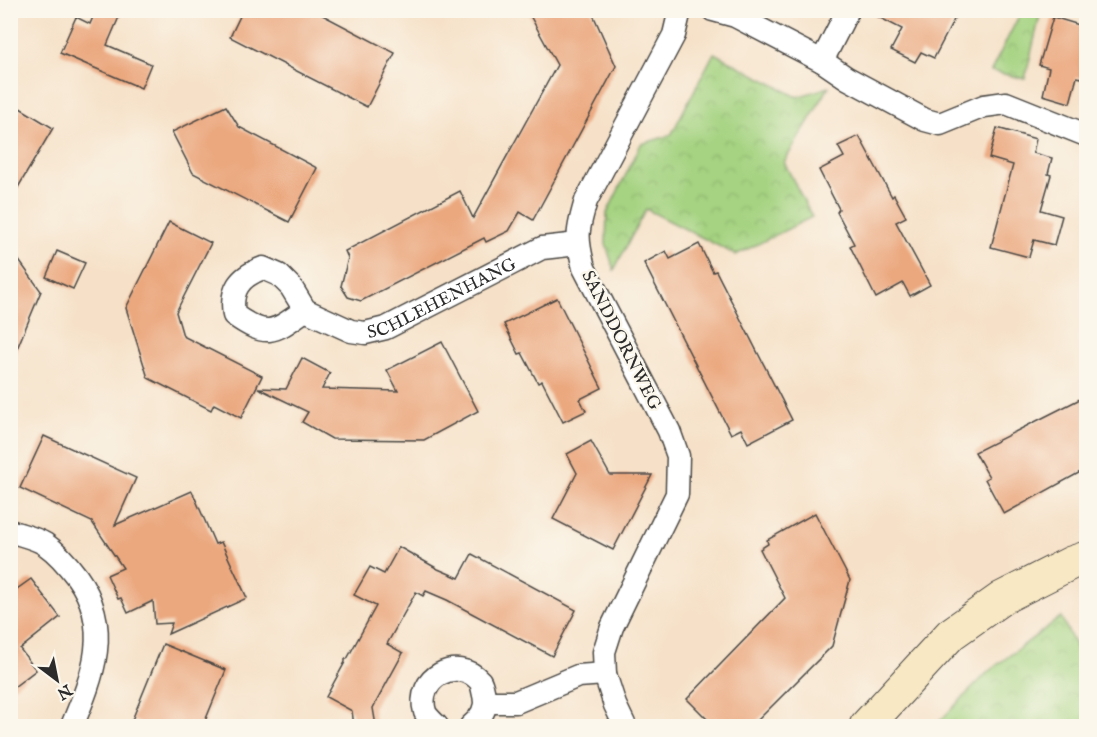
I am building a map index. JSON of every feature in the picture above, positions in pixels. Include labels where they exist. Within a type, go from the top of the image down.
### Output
[{"type":"street","name":"SANDDORNWEG","points":[[625,726],[604,674],[604,652],[612,627],[677,494],[678,456],[669,431],[584,268],[578,244],[579,226],[586,201],[674,35],[680,10]]},
{"type":"street","points":[[713,10],[735,16],[822,61],[847,78],[925,120],[940,123],[984,106],[1006,103],[1086,135]]},
{"type":"street","points":[[822,61],[848,10]]},
{"type":"street","name":"SCHLEHENHANG","points":[[305,310],[351,332],[365,333],[386,328],[542,248],[578,244]]},
{"type":"street","points":[[10,531],[44,544],[67,562],[88,593],[98,631],[91,680],[72,726]]},
{"type":"street","points":[[866,726],[951,634],[1002,598],[1071,563],[1086,558]]},
{"type":"street","points":[[436,726],[426,714],[423,697],[429,681],[443,671],[464,670],[481,682],[486,702],[481,718],[471,726]]},
{"type":"street","points":[[486,702],[516,702],[578,676],[604,674]]},
{"type":"green space","points":[[1022,10],[1041,11],[1025,79],[991,71]]},
{"type":"green space","points":[[714,53],[797,97],[829,87],[784,162],[812,217],[736,255],[646,209],[614,270],[606,244],[607,213],[641,144],[671,135]]},
{"type":"green space","points":[[1061,617],[1086,668],[1086,726],[935,726],[989,671]]},
{"type":"building","points":[[96,10],[122,10],[107,45],[151,64],[141,88],[60,53],[76,17],[90,24]]},
{"type":"building","points":[[243,10],[313,10],[395,53],[367,107],[230,37]]},
{"type":"building","points":[[527,10],[591,10],[616,66],[533,220],[520,212],[509,231],[486,242],[484,238],[361,301],[348,297],[341,286],[348,258],[345,251],[460,191],[473,218],[557,65]]},
{"type":"building","points":[[865,10],[959,10],[934,58],[921,52],[915,62],[891,50],[902,29]]},
{"type":"building","points":[[1053,17],[1086,27],[1086,79],[1077,77],[1070,103],[1043,95],[1049,68],[1039,65]]},
{"type":"building","points":[[226,106],[239,127],[317,168],[289,222],[193,173],[172,132]]},
{"type":"building","points":[[20,108],[53,128],[10,201],[10,124]]},
{"type":"building","points":[[997,128],[1036,139],[1033,153],[1052,158],[1048,174],[1051,175],[1041,210],[1062,216],[1054,245],[1034,240],[1029,257],[991,247],[1013,165],[989,158]]},
{"type":"building","points":[[859,136],[892,197],[894,195],[906,217],[896,222],[930,285],[910,296],[903,283],[876,298],[850,246],[854,244],[819,170],[844,157],[838,146]]},
{"type":"building","points":[[169,222],[211,243],[176,312],[183,336],[262,376],[241,418],[214,404],[211,410],[148,378],[126,308]]},
{"type":"building","points":[[699,244],[713,272],[716,271],[792,420],[748,443],[741,429],[731,434],[644,263],[666,251],[670,259]]},
{"type":"building","points":[[10,248],[41,291],[11,363],[10,363]]},
{"type":"building","points":[[57,251],[85,263],[73,289],[46,277]]},
{"type":"building","points":[[557,298],[602,388],[580,399],[586,411],[563,422],[542,381],[538,383],[522,353],[519,354],[504,324]]},
{"type":"building","points":[[442,342],[478,411],[424,440],[332,439],[302,422],[308,412],[258,388],[286,389],[302,358],[330,373],[322,389],[398,391],[387,370]]},
{"type":"building","points":[[1086,396],[1086,469],[1004,514],[985,479],[989,477],[975,452]]},
{"type":"building","points":[[44,436],[136,478],[115,525],[192,491],[215,544],[221,542],[247,598],[168,634],[172,623],[155,624],[153,601],[128,613],[121,598],[118,599],[107,575],[123,568],[92,522],[20,488]]},
{"type":"building","points":[[591,441],[610,475],[652,475],[613,550],[553,519],[577,473],[567,454]]},
{"type":"building","points":[[815,513],[850,580],[832,646],[752,726],[714,726],[687,699],[785,598],[760,549],[768,544],[767,540]]},
{"type":"building","points":[[399,547],[459,578],[472,554],[576,610],[552,656],[447,600],[426,591],[423,596],[416,592],[387,644],[403,653],[373,708],[376,726],[354,726],[352,711],[326,697],[376,606],[354,595],[370,567],[384,574]]},
{"type":"building","points":[[31,579],[60,617],[20,649],[36,670],[10,690],[10,594]]},
{"type":"building","points":[[163,644],[226,670],[203,726],[147,726],[132,720]]}]
